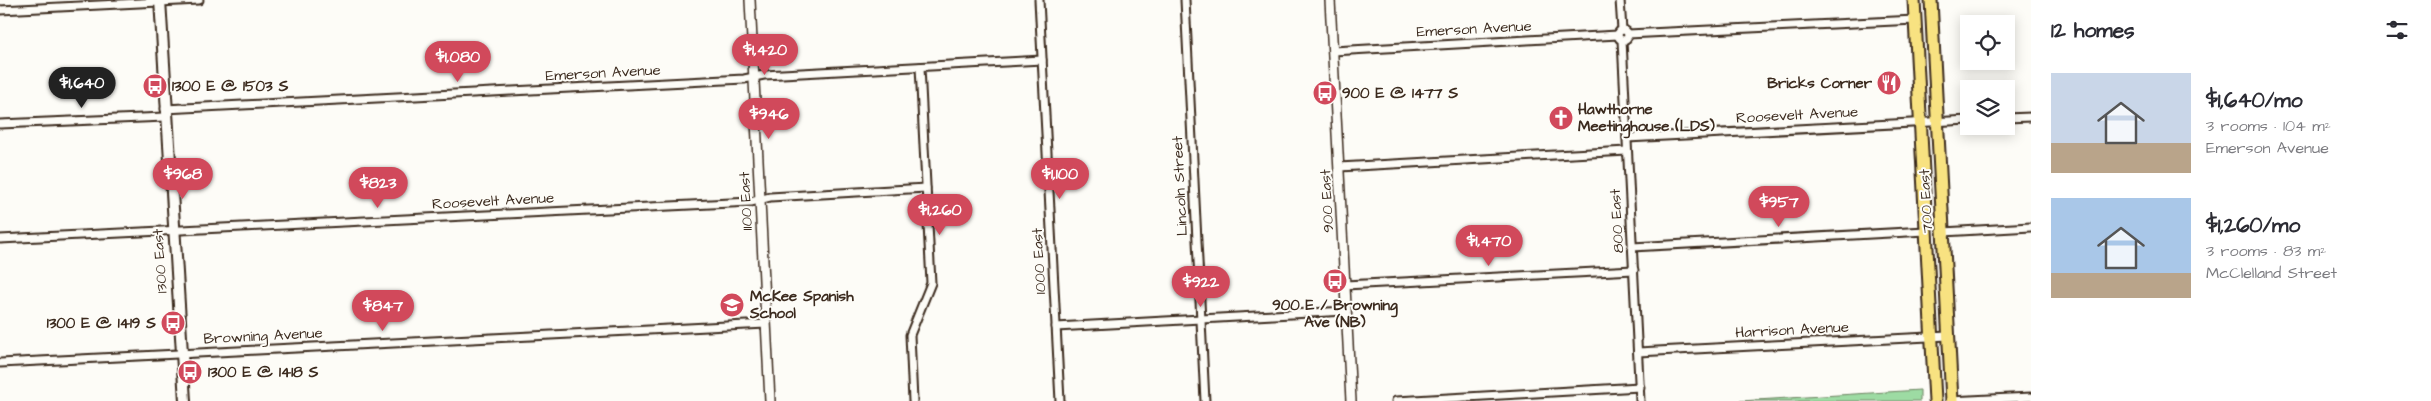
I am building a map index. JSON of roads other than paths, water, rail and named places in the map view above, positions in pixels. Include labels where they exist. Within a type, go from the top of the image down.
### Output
[{"type":"main road","name":"700 East","points":[[1914,0],[1935,401]]},
{"type":"main road","name":"700 East","points":[[1931,0],[1951,401]]},
{"type":"main road","name":"1300 East","points":[[160,1],[165,113],[184,401]]},
{"type":"street","points":[[0,10],[199,0]]},
{"type":"street","name":"1100 East","points":[[750,0],[770,401]]},
{"type":"street","name":"1000 East","points":[[1039,0],[1060,401]]},
{"type":"street","name":"Lincoln Street","points":[[1185,0],[1205,401]]},
{"type":"street","name":"900 East","points":[[1330,0],[1351,401]]},
{"type":"street","name":"800 East","points":[[1620,0],[1640,401]]},
{"type":"street","name":"Emerson Avenue","points":[[1333,51],[1915,20]]},
{"type":"street","name":"Emerson Avenue","points":[[0,124],[1042,60]]},
{"type":"street","points":[[913,401],[910,335],[931,287],[920,67]]},
{"type":"street","points":[[2015,118],[2031,117]]},
{"type":"street","name":"Roosevelt Avenue","points":[[1627,138],[1960,121]]},
{"type":"street","points":[[1339,167],[1627,151]]},
{"type":"street","name":"Roosevelt Avenue","points":[[0,239],[750,202],[770,197],[926,188]]},
{"type":"street","points":[[1943,232],[2031,227]]},
{"type":"street","points":[[1632,247],[1926,231]]},
{"type":"street","points":[[1345,285],[1634,270]]},
{"type":"street","points":[[1056,327],[1346,310]]},
{"type":"street","name":"Browning Avenue","points":[[0,363],[766,324]]},
{"type":"street","name":"Harrison Avenue","points":[[1638,352],[1948,336]]},
{"type":"street","points":[[1396,401],[1640,388]]},
{"type":"street","points":[[1951,401],[2031,397]]},
{"type":"place","name":"Bricks Corner","points":[[1889,83]]},
{"type":"place","name":"1300 E @ 1503 S","points":[[155,86]]},
{"type":"place","name":"900 E @ 1477 S","points":[[1325,93]]},
{"type":"place","name":"Hawthorne Meetinghouse (LDS)","points":[[1561,118]]},
{"type":"place","name":"900 E / Browning Ave (NB)","points":[[1335,281]]},
{"type":"place","name":"McKee Spanish School","points":[[732,305]]},
{"type":"place","name":"1300 E @ 1419 S","points":[[173,323]]},
{"type":"place","name":"1300 E @ 1418 S","points":[[190,372]]}]
